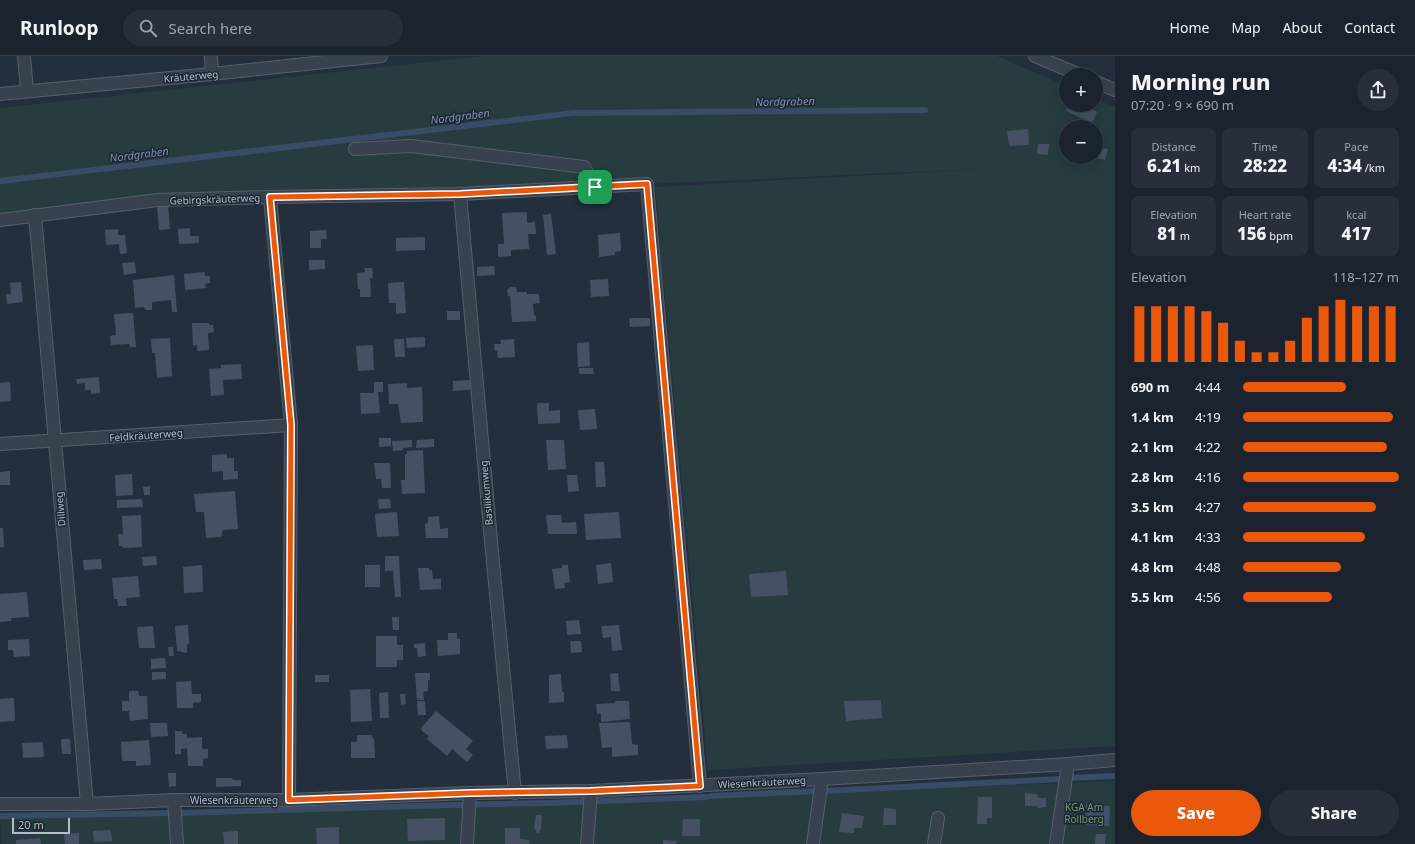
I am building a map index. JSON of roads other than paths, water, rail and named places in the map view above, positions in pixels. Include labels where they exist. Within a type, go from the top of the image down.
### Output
[{"type":"lane","points":[[24,56],[27,91]]},
{"type":"lane","points":[[211,56],[212,74]]},
{"type":"lane","name":"Kräuterweg","points":[[0,94],[381,56]]},
{"type":"lane","points":[[1035,56],[1063,68]]},
{"type":"lane","points":[[1103,85],[1115,90]]},
{"type":"lane","points":[[356,150],[411,146],[584,168],[595,187]]},
{"type":"lane","name":"Gebirgskräuterweg","points":[[0,220],[158,200],[460,194],[647,184],[700,786]]},
{"type":"lane","name":"Basilikumweg","points":[[460,194],[515,792]]},
{"type":"lane","points":[[270,197],[291,425],[289,800]]},
{"type":"lane","name":"Dillweg","points":[[35,215],[87,804]]},
{"type":"lane","name":"Feldkräuterweg","points":[[0,444],[291,425]]},
{"type":"lane","name":"Wiesenkräuterweg","points":[[0,804],[87,804],[174,800],[470,801],[515,792],[591,791],[700,786],[1115,760]]},
{"type":"lane","points":[[1056,844],[1068,764]]},
{"type":"lane","points":[[813,844],[822,779]]},
{"type":"lane","points":[[587,844],[591,791]]},
{"type":"lane","points":[[174,800],[177,844]]},
{"type":"lane","points":[[467,844],[470,801]]},
{"type":"lane","points":[[934,844],[938,818]]},
{"type":"waterway","name":"Nordgraben","points":[[0,181],[573,113],[925,110]]},
{"type":"waterway","points":[[1070,778],[1115,776]]},
{"type":"waterway","points":[[824,791],[1062,779]]},
{"type":"waterway","points":[[711,796],[815,791]]},
{"type":"waterway","points":[[181,813],[550,803],[706,797]]},
{"type":"waterway","points":[[0,816],[169,813]]},
{"type":"park label","name":"KGA Am Rollberg","points":[[1084,812]]}]
